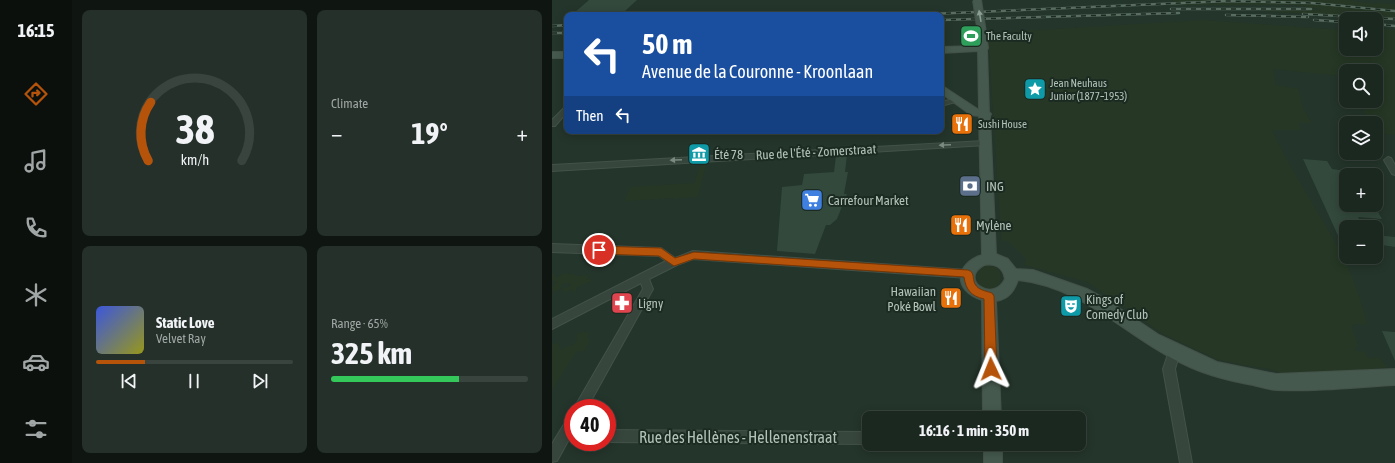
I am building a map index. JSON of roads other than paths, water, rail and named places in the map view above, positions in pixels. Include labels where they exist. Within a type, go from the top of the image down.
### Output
[{"type":"street","points":[[977,0],[984,48],[984,143],[988,259]]},
{"type":"street","points":[[944,50],[984,48]]},
{"type":"street","points":[[552,55],[564,55]]},
{"type":"street","points":[[944,90],[957,100],[972,117],[985,118]]},
{"type":"street","points":[[944,103],[957,100]]},
{"type":"street","points":[[552,124],[564,111]]},
{"type":"street","name":"Rue de l'Été - Zomerstraat","points":[[552,168],[984,143]]},
{"type":"street","points":[[1391,160],[1395,172]]},
{"type":"street","points":[[552,248],[661,252],[674,262]]},
{"type":"street","points":[[552,324],[674,262],[694,256],[968,274]]},
{"type":"street","points":[[988,259],[1004,264],[1012,274],[1011,284],[1005,292],[989,296],[978,293],[970,287],[968,274],[970,269],[978,262],[988,259]]},
{"type":"street","points":[[1012,274],[1033,276],[1082,293],[1106,307],[1153,340],[1174,352],[1217,370],[1276,382],[1395,377]]},
{"type":"street","points":[[585,399],[648,289],[644,278]]},
{"type":"street","points":[[989,296],[992,411]]},
{"type":"street","points":[[1174,352],[1169,369],[1186,463]]},
{"type":"street","name":"Rue des Hellènes - Hellenenstraat","points":[[616,436],[862,438]]},
{"type":"street","points":[[552,456],[564,441]]},
{"type":"street","points":[[993,451],[993,463]]},
{"type":"railway","points":[[944,13],[1228,1],[1312,3],[1395,11]]},
{"type":"railway","points":[[1171,9],[1311,9]]},
{"type":"railway","points":[[944,20],[1179,13]]},
{"type":"railway","points":[[1303,14],[1395,19]]},
{"type":"railway","points":[[1226,15],[1308,17]]},
{"type":"railway","points":[[1314,20],[1339,22]]},
{"type":"railway","points":[[552,26],[564,25]]},
{"type":"railway","points":[[1383,25],[1395,26]]},
{"type":"railway","points":[[552,33],[564,33]]},
{"type":"place","name":"The Faculty","points":[[971,36]]},
{"type":"place","name":"Jean Neuhaus Junior (1877–1953)","points":[[1035,89]]},
{"type":"place","name":"Sushi House","points":[[962,124]]},
{"type":"place","name":"Été 78","points":[[699,154]]},
{"type":"place","name":"ING","points":[[970,186]]},
{"type":"place","name":"Carrefour Market","points":[[812,200]]},
{"type":"place","name":"Mylène","points":[[961,225]]},
{"type":"place","name":"Hawaiian Poké Bowl","points":[[951,298]]},
{"type":"place","name":"Ligny","points":[[622,303]]},
{"type":"place","name":"Kings of Comedy Club","points":[[1071,306]]}]
